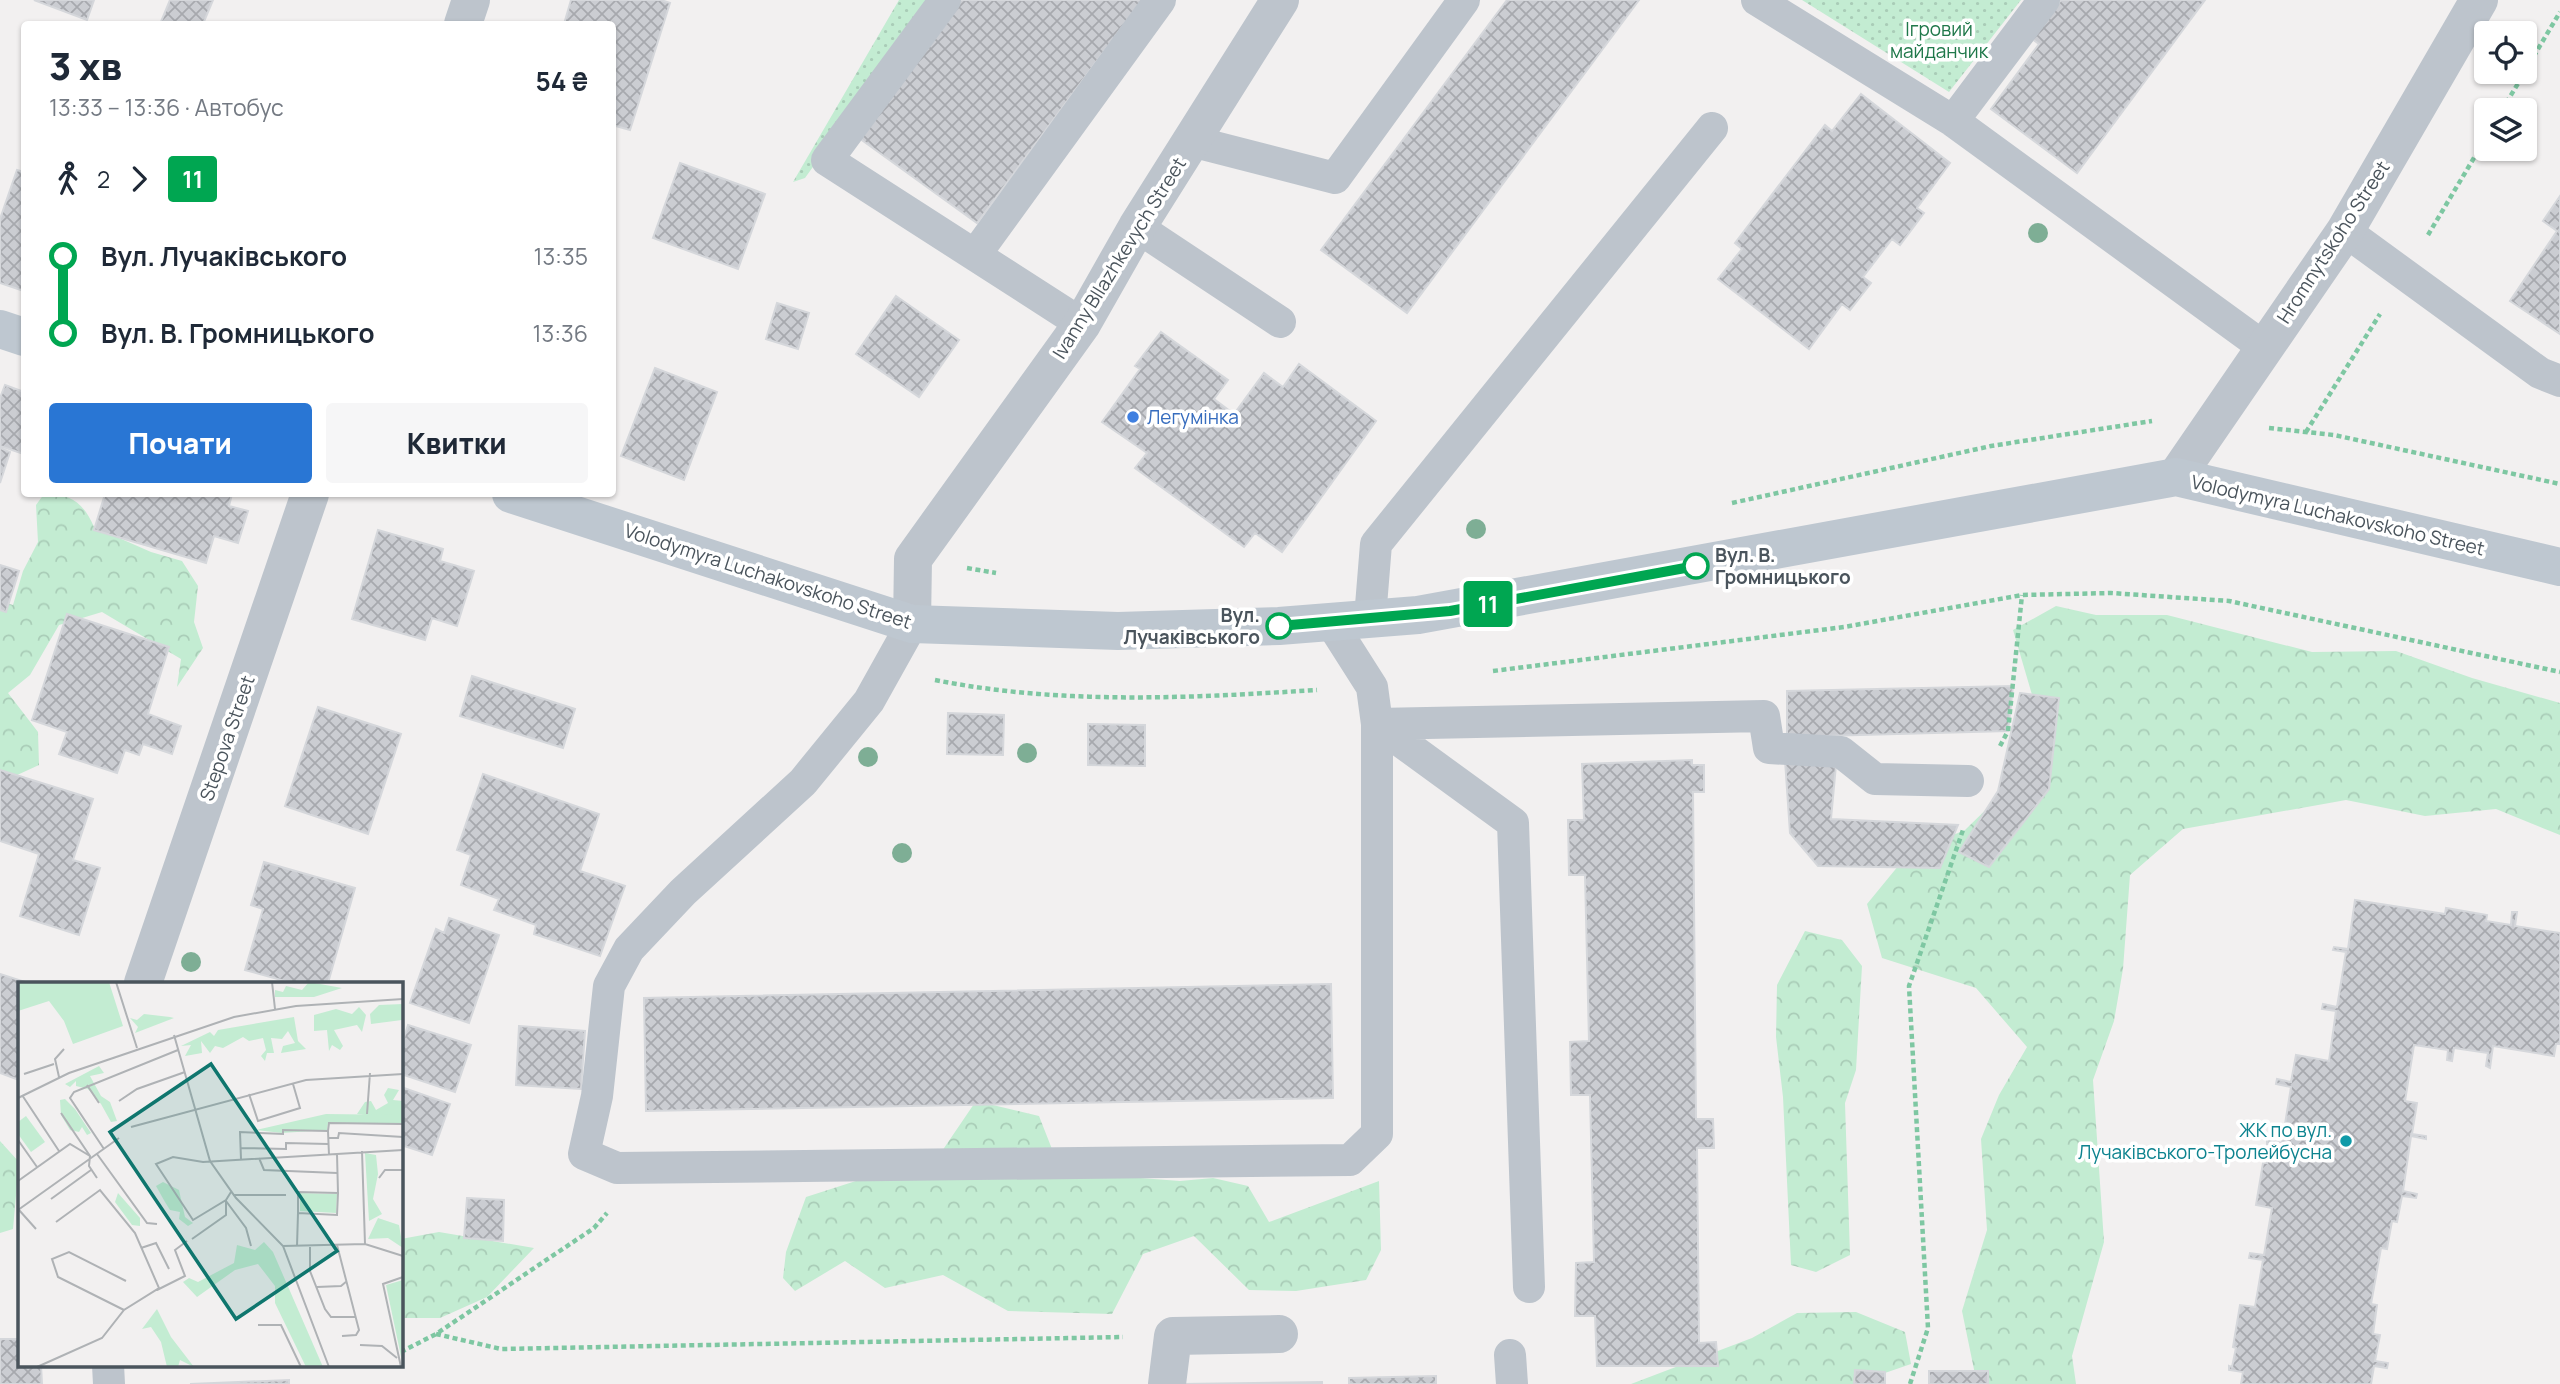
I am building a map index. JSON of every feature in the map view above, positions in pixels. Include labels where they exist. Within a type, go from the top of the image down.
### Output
[{"type":"main road","points":[[0,329],[21,336]]},
{"type":"main road","name":"Volodymyra Luchakovskoho Street","points":[[520,497],[912,624],[1118,631],[1279,626],[1450,611],[2176,477],[2560,567]]},
{"type":"street","points":[[464,21],[471,0]]},
{"type":"street","name":"Ivanny Bllazhkevych Street","points":[[913,559],[1082,324],[1137,227],[1280,0]]},
{"type":"street","name":"Hromnytskoho Street","points":[[2176,477],[2345,231],[2479,0]]},
{"type":"street","name":"Stepova Street","points":[[143,982],[309,497]]},
{"type":"street","points":[[912,624],[913,559]]},
{"type":"street","points":[[1167,1384],[1173,1336],[1279,1334]]},
{"type":"lane","points":[[945,0],[827,160],[1082,324]]},
{"type":"lane","points":[[975,255],[1160,0]]},
{"type":"lane","points":[[1191,141],[1335,178],[1464,0]]},
{"type":"lane","points":[[1757,0],[1953,121],[2264,348]]},
{"type":"lane","points":[[1953,121],[2044,0]]},
{"type":"lane","points":[[1370,618],[1376,544],[1712,128]]},
{"type":"lane","points":[[1137,227],[1280,322]]},
{"type":"lane","points":[[2345,231],[2540,373],[2560,381]]},
{"type":"lane","points":[[912,624],[869,701],[803,782],[683,892],[629,949],[609,986],[597,1096],[584,1154],[617,1168],[1349,1160],[1377,1134],[1377,724],[1372,687],[1331,621]]},
{"type":"lane","points":[[1377,724],[1764,716],[1769,748],[1841,752],[1875,779],[1968,781]]},
{"type":"lane","points":[[1377,724],[1513,823],[1529,1287]]},
{"type":"lane","points":[[108,1366],[109,1384]]},
{"type":"path","points":[[2537,51],[2560,12]]},
{"type":"path","points":[[1728,504],[1991,446],[2165,419],[2334,435],[2560,484]]},
{"type":"path","points":[[913,559],[1000,573]]},
{"type":"path","points":[[1492,671],[1844,627],[2022,595],[2112,593],[2229,601],[2560,672]]},
{"type":"path","points":[[1997,752],[2008,732],[2022,595]]},
{"type":"path","points":[[887,671],[985,690],[1066,697],[1242,696],[1372,687]]},
{"type":"path","points":[[1909,1384],[1928,1328],[1909,986],[1967,820]]},
{"type":"path","points":[[402,1351],[436,1334],[594,1228],[647,1168]]},
{"type":"path","points":[[436,1334],[502,1349],[1173,1336]]},
{"type":"green space","points":[[899,0],[932,0],[805,178],[793,182]]},
{"type":"green space","name":"Ігровий майданчик","points":[[1802,0],[2021,0],[1949,92]]},
{"type":"green space","points":[[42,497],[69,498],[85,511],[94,527],[151,552],[182,561],[198,586],[194,622],[203,648],[177,687],[181,659],[102,612],[59,625],[30,675],[8,693],[38,732],[39,765],[15,776],[0,778],[0,601],[13,605],[23,571],[38,542],[36,505]]},
{"type":"green space","points":[[2056,606],[2096,615],[2167,615],[2312,652],[2396,651],[2472,678],[2560,703],[2560,835],[2496,809],[2425,816],[2346,800],[2183,829],[2130,875],[2123,969],[2114,1021],[2093,1080],[2104,1242],[2072,1356],[2076,1384],[1977,1384],[1962,1311],[1987,1230],[1981,1139],[1999,1095],[2027,1047],[1976,988],[1882,958],[1867,904],[1908,854],[1965,830],[2005,791],[2043,732],[2013,630]]},
{"type":"green space","points":[[1805,931],[1842,940],[1862,966],[1856,1070],[1845,1103],[1850,1255],[1816,1272],[1791,1265],[1783,1097],[1776,1037],[1777,985]]},
{"type":"green space","points":[[976,1101],[1039,1116],[1061,1172],[1180,1181],[1213,1178],[1248,1186],[1269,1222],[1379,1181],[1381,1250],[1366,1280],[1296,1291],[1249,1290],[1194,1236],[1143,1254],[1112,1314],[1008,1311],[943,1275],[885,1288],[845,1261],[795,1291],[783,1278],[786,1252],[806,1197],[940,1154]]},
{"type":"green space","points":[[0,1141],[18,1161],[18,1173],[13,1229],[0,1233]]},
{"type":"green space","points":[[439,1232],[534,1248],[487,1297],[440,1318],[402,1318],[402,1239]]},
{"type":"green space","points":[[1856,1312],[1905,1332],[1911,1364],[1853,1384],[1631,1384],[1752,1338],[1797,1313]]},
{"type":"building","points":[[34,0],[94,0],[87,20]]},
{"type":"building","points":[[170,0],[213,0],[204,21],[161,21]]},
{"type":"building","points":[[571,0],[661,0],[670,3],[630,130],[616,126],[616,21],[565,21]]},
{"type":"building","points":[[958,0],[1142,0],[977,223],[859,138]]},
{"type":"building","points":[[1507,0],[1639,0],[1407,313],[1321,250]]},
{"type":"building","points":[[2061,0],[2205,0],[2077,173],[1991,109],[2039,44],[2032,39]]},
{"type":"building","points":[[1861,94],[1950,163],[1917,208],[1924,213],[1900,245],[1892,239],[1863,277],[1871,283],[1850,310],[1842,304],[1809,349],[1718,279],[1742,249],[1735,243],[1825,125],[1832,131]]},
{"type":"building","points":[[680,163],[765,194],[738,269],[653,238]]},
{"type":"building","points":[[17,170],[21,171],[21,290],[0,283],[0,219]]},
{"type":"building","points":[[2560,196],[2560,334],[2510,301],[2557,231],[2543,221]]},
{"type":"building","points":[[2560,196],[2560,334],[2510,301],[2557,231],[2543,221]]},
{"type":"building","points":[[896,296],[959,340],[919,397],[856,354]]},
{"type":"building","points":[[777,303],[809,313],[798,349],[766,339]]},
{"type":"building","points":[[1161,332],[1228,380],[1214,399],[1234,414],[1264,373],[1283,387],[1299,364],[1376,421],[1282,552],[1255,533],[1244,547],[1135,468],[1147,453],[1102,422],[1140,369],[1135,366]]},
{"type":"building","points":[[655,368],[717,392],[684,480],[621,456]]},
{"type":"building","points":[[5,385],[21,391],[21,453],[0,446],[0,398]]},
{"type":"building","points":[[0,448],[10,452],[0,483]]},
{"type":"building","points":[[104,497],[231,497],[229,506],[248,511],[238,543],[214,536],[206,563],[94,530]]},
{"type":"building","points":[[378,530],[443,549],[440,561],[474,571],[457,626],[432,618],[425,640],[352,619]]},
{"type":"building","points":[[0,565],[19,571],[6,612],[0,610]]},
{"type":"building","points":[[67,614],[169,647],[148,714],[181,726],[172,754],[143,744],[139,755],[125,750],[117,773],[59,754],[67,732],[32,720]]},
{"type":"building","points":[[472,676],[575,709],[563,748],[460,716]]},
{"type":"building","points":[[2013,686],[2008,731],[1787,737],[1787,691]]},
{"type":"building","points":[[2020,693],[2059,698],[2049,789],[1989,867],[1959,852],[1998,791]]},
{"type":"building","points":[[318,707],[401,734],[368,834],[285,806]]},
{"type":"building","points":[[948,713],[1004,715],[1003,755],[947,754]]},
{"type":"building","points":[[1088,724],[1145,725],[1145,766],[1088,765]]},
{"type":"building","points":[[1692,760],[1692,765],[1704,765],[1704,792],[1693,792],[1696,1119],[1713,1119],[1714,1148],[1697,1148],[1699,1343],[1716,1342],[1718,1366],[1597,1366],[1595,1316],[1575,1316],[1576,1263],[1594,1262],[1590,1095],[1571,1095],[1570,1042],[1589,1041],[1585,875],[1569,875],[1568,820],[1584,820],[1582,764]]},
{"type":"building","points":[[1785,760],[1836,765],[1831,819],[1958,825],[1940,868],[1818,866],[1790,833]]},
{"type":"building","points":[[0,770],[93,799],[73,860],[100,868],[79,935],[20,916],[39,854],[0,841]]},
{"type":"building","points":[[483,774],[599,814],[580,871],[625,886],[600,956],[534,934],[536,925],[494,910],[499,899],[461,885],[471,855],[457,850]]},
{"type":"building","points":[[264,862],[355,888],[328,982],[288,982],[245,970],[263,909],[251,905]]},
{"type":"building","name":"ЖК по вул. Лучаківського-Тролейбусна","points":[[2355,900],[2445,914],[2446,908],[2487,915],[2486,921],[2511,925],[2512,912],[2517,912],[2515,926],[2560,933],[2560,1044],[2556,1044],[2554,1056],[2493,1046],[2490,1068],[2486,1066],[2488,1053],[2454,1048],[2452,1061],[2447,1060],[2448,1050],[2414,1045],[2405,1101],[2417,1103],[2412,1134],[2426,1136],[2426,1139],[2411,1136],[2403,1191],[2417,1194],[2416,1198],[2402,1196],[2397,1222],[2392,1221],[2387,1249],[2381,1248],[2371,1304],[2377,1305],[2373,1334],[2380,1335],[2375,1361],[2388,1363],[2387,1368],[2374,1366],[2371,1384],[2241,1384],[2243,1372],[2229,1370],[2229,1366],[2232,1367],[2236,1348],[2233,1347],[2240,1305],[2255,1307],[2263,1260],[2249,1258],[2250,1253],[2264,1255],[2272,1208],[2256,1205],[2263,1163],[2267,1163],[2267,1140],[2282,1143],[2291,1087],[2276,1084],[2277,1079],[2291,1082],[2296,1055],[2329,1061],[2336,1011],[2322,1009],[2323,1004],[2337,1007],[2346,952],[2333,950],[2334,947],[2348,949]]},
{"type":"building","points":[[449,918],[499,935],[469,1023],[410,1003],[436,929],[444,933]]},
{"type":"building","points":[[0,974],[25,982],[18,982],[18,1080],[0,1073]]},
{"type":"building","points":[[1331,984],[1333,1098],[646,1111],[644,998]]},
{"type":"building","points":[[408,1025],[471,1045],[455,1092],[402,1074],[402,1044]]},
{"type":"building","points":[[519,1026],[585,1031],[581,1089],[516,1085]]},
{"type":"building","points":[[402,1087],[450,1104],[432,1155],[402,1145]]},
{"type":"building","points":[[467,1198],[504,1200],[503,1241],[464,1238]]},
{"type":"building","points":[[0,1339],[18,1339],[18,1366],[41,1366],[42,1384],[0,1384]]},
{"type":"building","points":[[1855,1370],[1885,1372],[1885,1384],[1854,1384]]},
{"type":"building","points":[[1929,1371],[1988,1371],[1988,1384],[1929,1384]]},
{"type":"building","points":[[1436,1376],[1436,1384],[1349,1384],[1349,1378]]},
{"type":"building","points":[[289,1380],[289,1384],[190,1384]]},
{"type":"building","points":[[1322,1382],[1322,1384],[1181,1384]]},
{"type":"bus line","name":"11","points":[[1279,626],[1450,611],[1696,566]]},
{"type":"place","name":"Легумінка","points":[[1133,417]]},
{"type":"place","name":"Вул. В. Громницького","points":[[1696,566]]},
{"type":"place","name":"Вул. Лучаківського","points":[[1279,626]]},
{"type":"place","name":"ЖК по вул. Лучаківського-Тролейбусна","points":[[2346,1141]]}]
